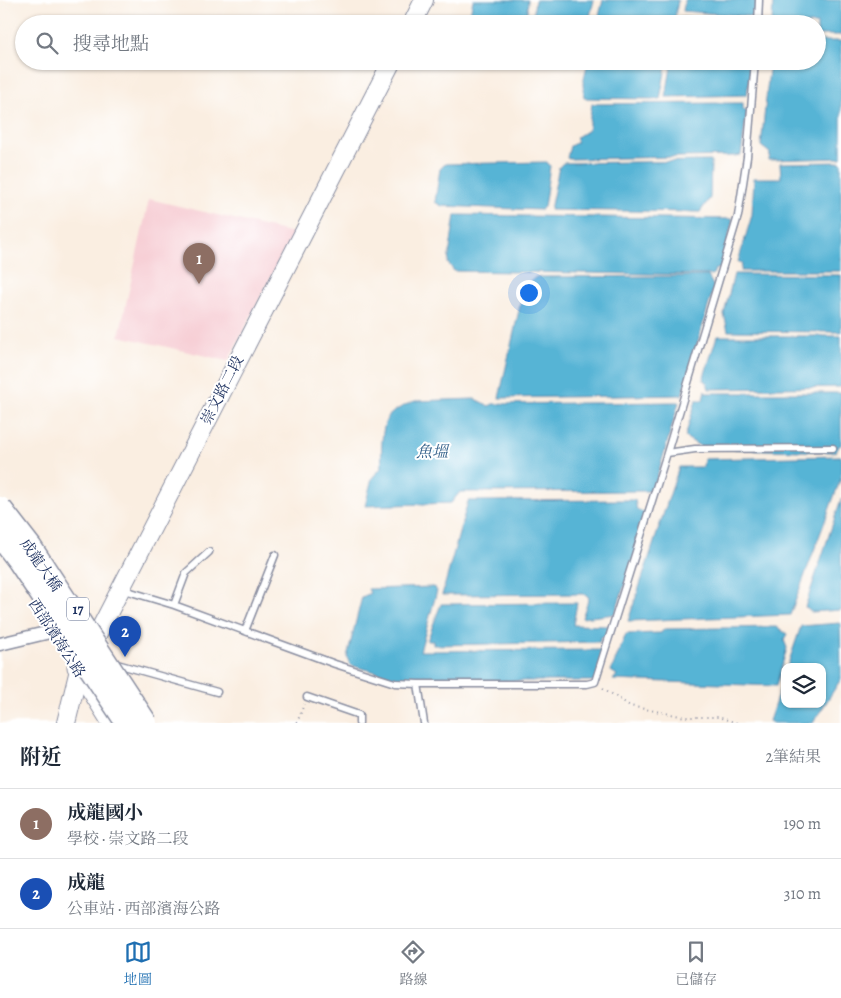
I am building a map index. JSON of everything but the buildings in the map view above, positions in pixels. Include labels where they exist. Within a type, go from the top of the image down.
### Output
[{"type":"highway","name":"成龍大橋","points":[[0,508],[31,548],[146,723]]},
{"type":"highway","name":"成龍大橋","points":[[0,536],[19,561],[127,723]]},
{"type":"main road","name":"17","points":[[0,494],[156,723]]},
{"type":"main road","name":"西部濱海公路","points":[[0,554],[54,631],[112,723]]},
{"type":"street","points":[[416,15],[424,0]]},
{"type":"street","name":"崇文路二段","points":[[66,723],[79,670],[96,635],[387,70]]},
{"type":"street","points":[[0,644],[66,627],[81,614]]},
{"type":"lane","points":[[759,15],[760,0]]},
{"type":"lane","points":[[120,589],[174,605],[335,664],[395,683],[587,684],[595,682],[667,453],[738,216],[747,157],[753,70]]},
{"type":"lane","points":[[667,453],[695,449],[833,448]]},
{"type":"lane","points":[[174,605],[186,573],[209,552]]},
{"type":"lane","points":[[245,631],[275,555]]},
{"type":"lane","points":[[117,664],[217,692]]},
{"type":"lane","points":[[418,684],[424,723]]},
{"type":"lane","points":[[307,697],[359,715],[359,723]]},
{"type":"path","points":[[595,682],[630,706],[685,717],[718,717],[737,723]]},
{"type":"path","points":[[297,723],[307,697]]},
{"type":"shaded area","points":[[149,199],[293,233],[228,361],[119,336]]},
{"type":"water","points":[[473,0],[528,0],[527,15],[470,15]]},
{"type":"water","points":[[535,0],[594,0],[590,15],[533,15]]},
{"type":"water","points":[[603,0],[678,0],[676,15],[599,15]]},
{"type":"water","points":[[685,0],[757,0],[756,15],[683,11]]},
{"type":"water","points":[[773,0],[841,0],[841,35],[826,35],[826,15],[772,15]]},
{"type":"water","points":[[826,41],[841,41],[841,158],[769,160],[770,153],[761,146],[769,70],[826,70]]},
{"type":"water","points":[[586,70],[665,70],[660,99],[584,98],[583,83]]},
{"type":"water","points":[[670,70],[750,70],[747,95],[666,97]]},
{"type":"water","points":[[743,103],[743,110],[747,110],[741,155],[567,158],[570,146],[576,143],[577,137],[588,130],[592,104]]},
{"type":"water","points":[[711,161],[710,198],[700,212],[550,210],[559,167],[563,163]]},
{"type":"water","points":[[547,162],[550,166],[544,207],[541,210],[442,206],[435,202],[440,169],[445,164]]},
{"type":"water","points":[[841,162],[841,271],[741,271],[742,263],[738,262],[752,215],[754,178],[781,178],[780,163]]},
{"type":"water","points":[[455,215],[733,219],[721,268],[714,270],[714,273],[711,275],[454,271],[448,263]]},
{"type":"water","points":[[734,274],[841,275],[841,332],[728,331],[724,314]]},
{"type":"water","points":[[708,276],[714,287],[682,395],[499,398],[522,297],[527,284],[536,277]]},
{"type":"water","points":[[717,336],[841,336],[841,387],[709,389],[707,382],[703,380]]},
{"type":"water","points":[[705,390],[705,393],[841,393],[841,445],[836,452],[703,448],[685,437],[696,400],[703,400]]},
{"type":"water","name":"魚塭","points":[[475,399],[489,406],[493,404],[679,402],[653,491],[460,492],[451,503],[365,506],[372,478],[382,467],[383,434],[386,421],[390,415],[415,401]]},
{"type":"water","points":[[841,456],[841,478],[790,615],[628,621],[679,467],[703,467],[704,459]]},
{"type":"water","points":[[841,499],[841,610],[811,612],[805,607]]},
{"type":"water","name":"魚塭","points":[[635,500],[637,510],[648,513],[615,614],[582,618],[589,597],[583,594],[442,595],[468,501]]},
{"type":"water","points":[[434,587],[437,591],[420,651],[604,650],[596,681],[402,681],[350,665],[347,657],[362,597],[370,593],[368,589]]},
{"type":"water","points":[[577,603],[573,625],[611,626],[609,638],[600,637],[600,642],[433,645],[433,641],[427,641],[441,604]]},
{"type":"water","points":[[840,623],[841,679],[826,703],[826,663],[788,663],[801,626]]},
{"type":"water","points":[[777,627],[787,634],[784,640],[787,648],[783,663],[781,663],[776,686],[613,680],[617,675],[611,671],[626,634],[661,633],[664,629]]},
{"type":"water","points":[[781,686],[781,708],[823,708],[813,723],[773,723],[769,721]]},
{"type":"place","name":"成龍國小","points":[[199,284]]},
{"type":"place","name":"成龍","points":[[125,657]]}]
